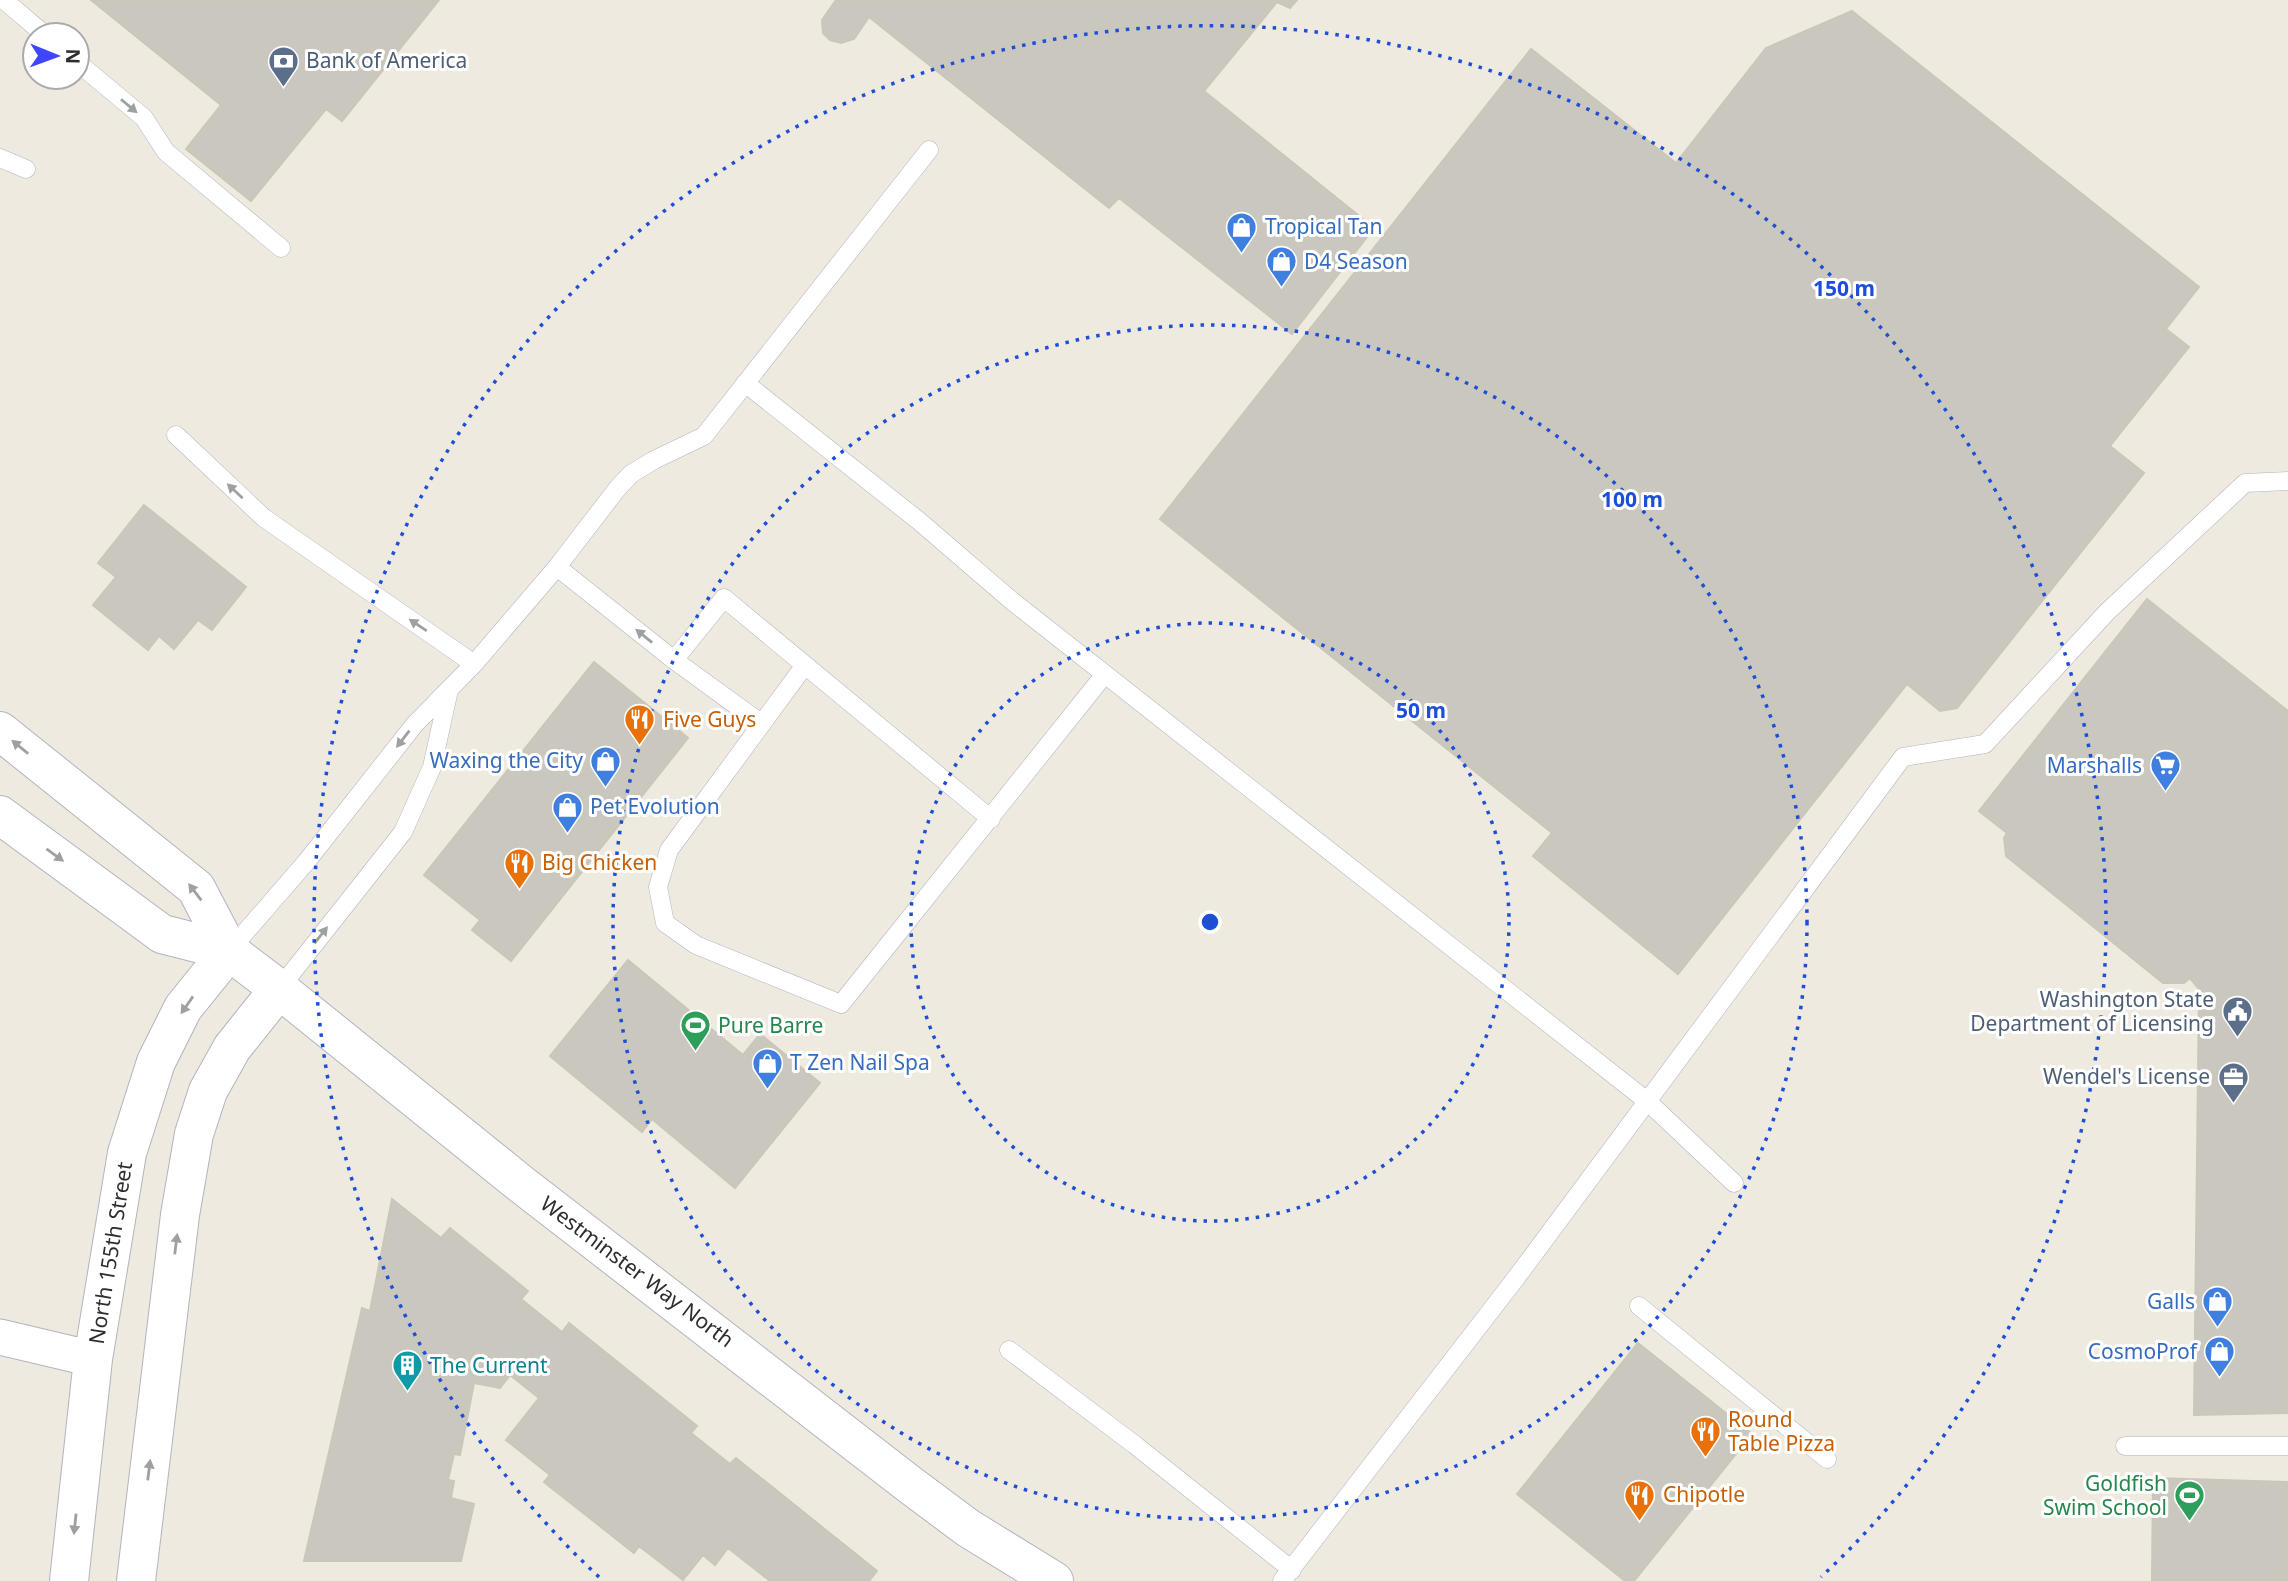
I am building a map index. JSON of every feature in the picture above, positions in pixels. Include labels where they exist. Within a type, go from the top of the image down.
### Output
[{"type":"main road","name":"Westminster Way North","points":[[0,731],[196,888],[229,951]]},
{"type":"main road","name":"Westminster Way North","points":[[0,815],[162,934],[229,951],[521,1184],[909,1484],[968,1528],[1054,1581]]},
{"type":"main road","name":"North 155th Street","points":[[69,1581],[93,1359],[127,1153],[156,1062],[183,1008],[229,951]]},
{"type":"main road","points":[[136,1581],[180,1215],[194,1134],[208,1091],[232,1048],[279,989]]},
{"type":"street","points":[[0,1337],[93,1359]]},
{"type":"lane","points":[[4,0],[29,21]]},
{"type":"lane","points":[[91,74],[144,118],[166,152],[281,248]]},
{"type":"lane","points":[[229,951],[307,861],[415,724],[474,664],[557,567],[580,533],[631,474],[704,436],[929,150]]},
{"type":"lane","points":[[0,158],[26,169]]},
{"type":"lane","points":[[745,383],[909,513],[1012,601],[1647,1101],[1734,1183]]},
{"type":"lane","points":[[176,435],[264,518],[474,664]]},
{"type":"lane","points":[[1009,1350],[1135,1445],[1287,1576],[1647,1101],[1903,757],[1985,744],[2107,612],[2245,483],[2288,481]]},
{"type":"lane","points":[[557,567],[674,660],[762,724]]},
{"type":"lane","points":[[674,660],[724,598],[991,819]]},
{"type":"lane","points":[[805,665],[669,850],[658,887],[665,923],[696,945],[841,1004],[1105,674]]},
{"type":"lane","points":[[279,989],[403,832],[432,767],[449,690]]},
{"type":"lane","points":[[1639,1306],[1828,1459]]},
{"type":"lane","points":[[2124,1446],[2288,1446]]},
{"type":"building","points":[[91,0],[439,0],[342,121],[326,109],[251,201],[186,149],[221,105]]},
{"type":"building","points":[[836,0],[1297,0],[1290,8],[1277,2],[1204,91],[1374,228],[1292,334],[1119,198],[1109,208],[869,17],[854,39],[841,43],[830,40],[823,33],[822,20]]},
{"type":"building","points":[[1852,11],[2199,287],[2166,329],[2189,347],[2110,446],[2144,473],[1957,708],[1940,711],[1907,684],[1678,974],[1533,856],[1552,833],[1160,519],[1531,49],[1676,163],[1766,48]]},
{"type":"building","points":[[144,505],[246,587],[212,630],[198,620],[174,649],[159,636],[148,650],[93,605],[116,577],[98,563]]},
{"type":"building","points":[[2147,599],[2288,711],[2288,1413],[2194,1415],[2199,989],[2190,978],[2184,983],[2163,983],[2006,856],[2004,838],[2007,833],[1979,811]]},
{"type":"building","points":[[594,662],[688,738],[511,961],[472,930],[480,920],[424,875]]},
{"type":"building","points":[[628,960],[743,1055],[760,1034],[820,1083],[735,1188],[652,1119],[642,1132],[550,1056]]},
{"type":"building","name":"The Current","points":[[392,1199],[441,1238],[450,1228],[528,1291],[521,1299],[562,1332],[569,1323],[697,1426],[691,1433],[730,1464],[736,1458],[877,1571],[869,1581],[770,1581],[728,1548],[715,1565],[703,1555],[683,1580],[639,1546],[634,1553],[544,1482],[550,1475],[506,1440],[539,1398],[510,1375],[500,1388],[474,1383],[460,1455],[454,1454],[448,1480],[454,1481],[451,1498],[474,1504],[461,1561],[304,1561],[362,1308],[370,1311]]},
{"type":"building","points":[[1638,1343],[1752,1434],[1634,1581],[1625,1581],[1517,1494]]},
{"type":"building","points":[[2153,1478],[2288,1482],[2288,1581],[2152,1581]]},
{"type":"place","name":"Bank of America","points":[[283,88]]},
{"type":"place","name":"Tropical Tan","points":[[1242,254]]},
{"type":"place","name":"D4 Season","points":[[1281,289]]},
{"type":"place","name":"Five Guys","points":[[640,747]]},
{"type":"place","name":"Waxing the City","points":[[606,788]]},
{"type":"place","name":"Marshalls","points":[[2165,793]]},
{"type":"place","name":"Pet Evolution","points":[[567,834]]},
{"type":"place","name":"Big Chicken","points":[[519,890]]},
{"type":"place","name":"Washington State Department of Licensing","points":[[2237,1039]]},
{"type":"place","name":"Pure Barre","points":[[695,1053]]},
{"type":"place","name":"T Zen Nail Spa","points":[[767,1090]]},
{"type":"place","name":"Wendel's License","points":[[2233,1104]]},
{"type":"place","name":"Galls","points":[[2218,1329]]},
{"type":"place","name":"CosmoProf","points":[[2220,1379]]},
{"type":"place","name":"The Current","points":[[407,1393]]},
{"type":"place","name":"Round Table Pizza","points":[[1705,1459]]},
{"type":"place","name":"Chipotle","points":[[1640,1522]]},
{"type":"place","name":"Goldfish Swim School","points":[[2190,1523]]}]
